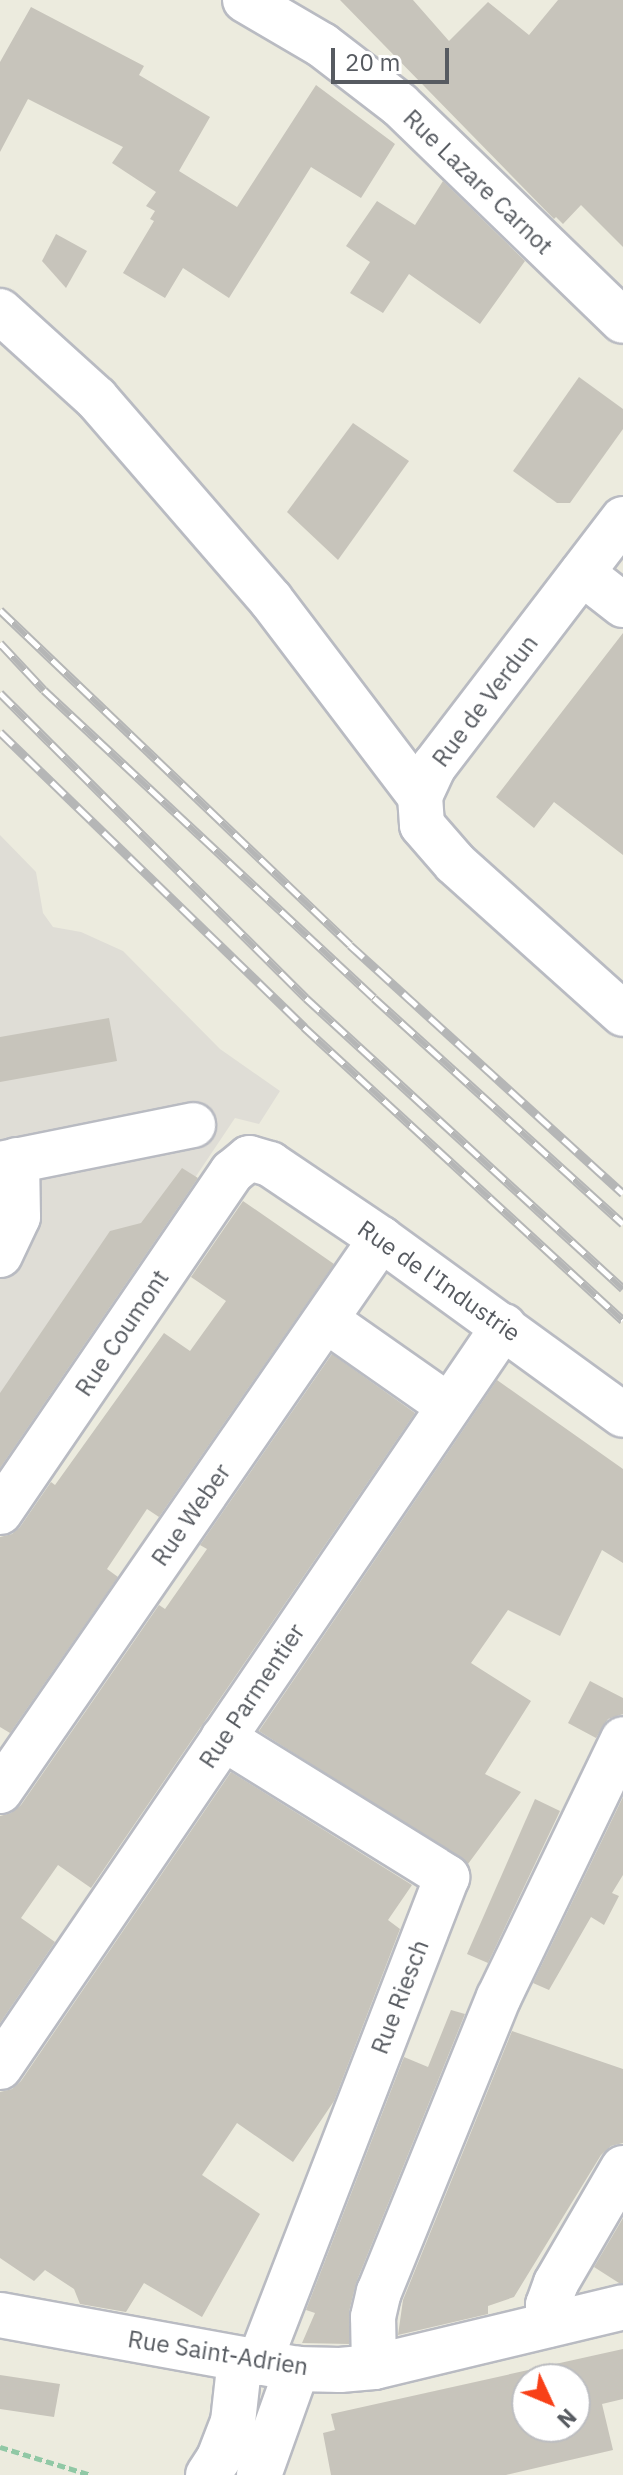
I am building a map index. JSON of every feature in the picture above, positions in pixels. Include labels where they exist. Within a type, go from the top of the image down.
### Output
[{"type":"street","name":"Rue Lazare Carnot","points":[[245,0],[322,45],[400,105],[623,321]]},
{"type":"street","points":[[0,311],[96,398],[271,600],[420,796],[422,825],[455,863],[623,1014]]},
{"type":"street","name":"Rue de Verdun","points":[[420,796],[434,766],[623,519]]},
{"type":"street","points":[[582,573],[623,605]]},
{"type":"street","points":[[0,1255],[10,1241],[18,1217],[8,1162],[193,1125]]},
{"type":"street","name":"Rue de l'Industrie","points":[[249,1158],[270,1164],[381,1239],[623,1415]]},
{"type":"street","name":"Rue Coumont","points":[[0,1512],[232,1172],[249,1158]]},
{"type":"street","name":"Rue Weber","points":[[0,1791],[381,1239]]},
{"type":"street","points":[[326,1320],[449,1406]]},
{"type":"street","name":"Rue Parmentier","points":[[0,2067],[504,1326]]},
{"type":"street","name":"Rue Riesch","points":[[223,1738],[447,1877],[265,2364]]},
{"type":"street","points":[[374,2367],[373,2317],[379,2292],[499,1997],[623,1739]]},
{"type":"street","points":[[548,2325],[548,2305],[556,2283],[623,2168]]},
{"type":"street","name":"Rue Saint-Adrien","points":[[0,2315],[265,2364],[374,2367],[623,2307]]},
{"type":"street","points":[[208,2475],[265,2364]]},
{"type":"street","points":[[259,2475],[265,2364]]},
{"type":"path","points":[[0,2447],[91,2475]]},
{"type":"shaded area","points":[[0,835],[36,872],[43,913],[53,927],[81,932],[123,951],[220,1049],[280,1091],[259,1124],[235,1118],[0,1469]]},
{"type":"building","points":[[340,0],[413,0],[449,41],[488,2],[529,35],[558,0],[623,0],[623,247],[581,205],[563,224],[556,217],[554,219]]},
{"type":"building","points":[[31,7],[144,66],[139,75],[210,117],[179,171],[237,207],[316,85],[395,144],[361,198],[311,167],[229,298],[183,268],[165,298],[123,273],[154,221],[150,219],[155,211],[146,206],[156,192],[112,163],[123,147],[28,99],[0,152],[0,62]]},
{"type":"building","points":[[443,181],[525,261],[480,324],[409,274],[383,313],[350,293],[370,262],[346,246],[377,201],[415,225]]},
{"type":"building","points":[[56,234],[87,251],[66,288],[42,261]]},
{"type":"building","points":[[579,377],[623,409],[623,429],[570,503],[557,503],[513,471]]},
{"type":"building","points":[[353,423],[409,461],[338,560],[287,512]]},
{"type":"building","points":[[623,633],[623,855],[554,802],[534,828],[496,797]]},
{"type":"building","points":[[109,1018],[117,1061],[0,1082],[0,1037]]},
{"type":"building","points":[[182,1168],[198,1178],[0,1468],[0,1393],[110,1231],[141,1223]]},
{"type":"building","points":[[243,1201],[334,1264],[159,1517],[147,1509],[107,1569],[118,1577],[10,1733],[0,1727],[0,1537],[12,1534],[20,1527],[51,1482],[55,1485],[164,1333],[190,1351],[226,1301],[191,1277]]},
{"type":"building","points":[[332,1354],[415,1413],[91,1888],[58,1865],[21,1918],[55,1942],[0,2023],[0,1816],[11,1813],[21,1805],[159,1605],[165,1609],[207,1549],[200,1545]]},
{"type":"building","points":[[497,1380],[623,1469],[623,1563],[602,1550],[560,1636],[508,1610],[471,1663],[531,1701],[485,1774],[521,1792],[468,1864],[259,1731]]},
{"type":"building","points":[[590,1681],[623,1698],[623,1714],[608,1719],[596,1738],[568,1723]]},
{"type":"building","points":[[231,1772],[412,1885],[388,1920],[400,1929],[334,2101],[293,2162],[237,2123],[202,2175],[260,2214],[202,2317],[144,2283],[126,2312],[80,2304],[74,2289],[45,2270],[34,2281],[0,2258],[0,2092],[12,2089],[21,2081]]},
{"type":"building","points":[[623,1797],[623,1875],[612,1893],[619,1896],[604,1925],[591,1917],[549,1990],[533,1983]]},
{"type":"building","points":[[535,1799],[560,1811],[488,1963],[467,1954]]},
{"type":"building","points":[[451,2010],[465,2014],[356,2283],[349,2312],[349,2344],[302,2343],[315,2313],[306,2310],[404,2057],[428,2067]]},
{"type":"building","points":[[512,2031],[623,2069],[623,2143],[611,2146],[601,2155],[514,2297],[488,2306],[488,2314],[398,2335],[403,2300]]},
{"type":"building","points":[[623,2218],[623,2283],[619,2283],[594,2267]]},
{"type":"building","points":[[623,2349],[623,2399],[602,2404],[613,2450],[506,2475],[331,2475],[323,2433],[335,2430],[331,2414],[511,2374],[511,2443],[591,2443],[591,2363],[560,2363]]},
{"type":"building","points":[[0,2375],[60,2384],[54,2417],[0,2409]]},
{"type":"railway","points":[[0,610],[350,945],[623,1193]]},
{"type":"railway","points":[[0,643],[44,690],[374,998],[623,1224]]},
{"type":"railway","points":[[0,693],[306,998],[623,1288]]},
{"type":"railway","points":[[0,732],[304,1027],[623,1320]]}]
